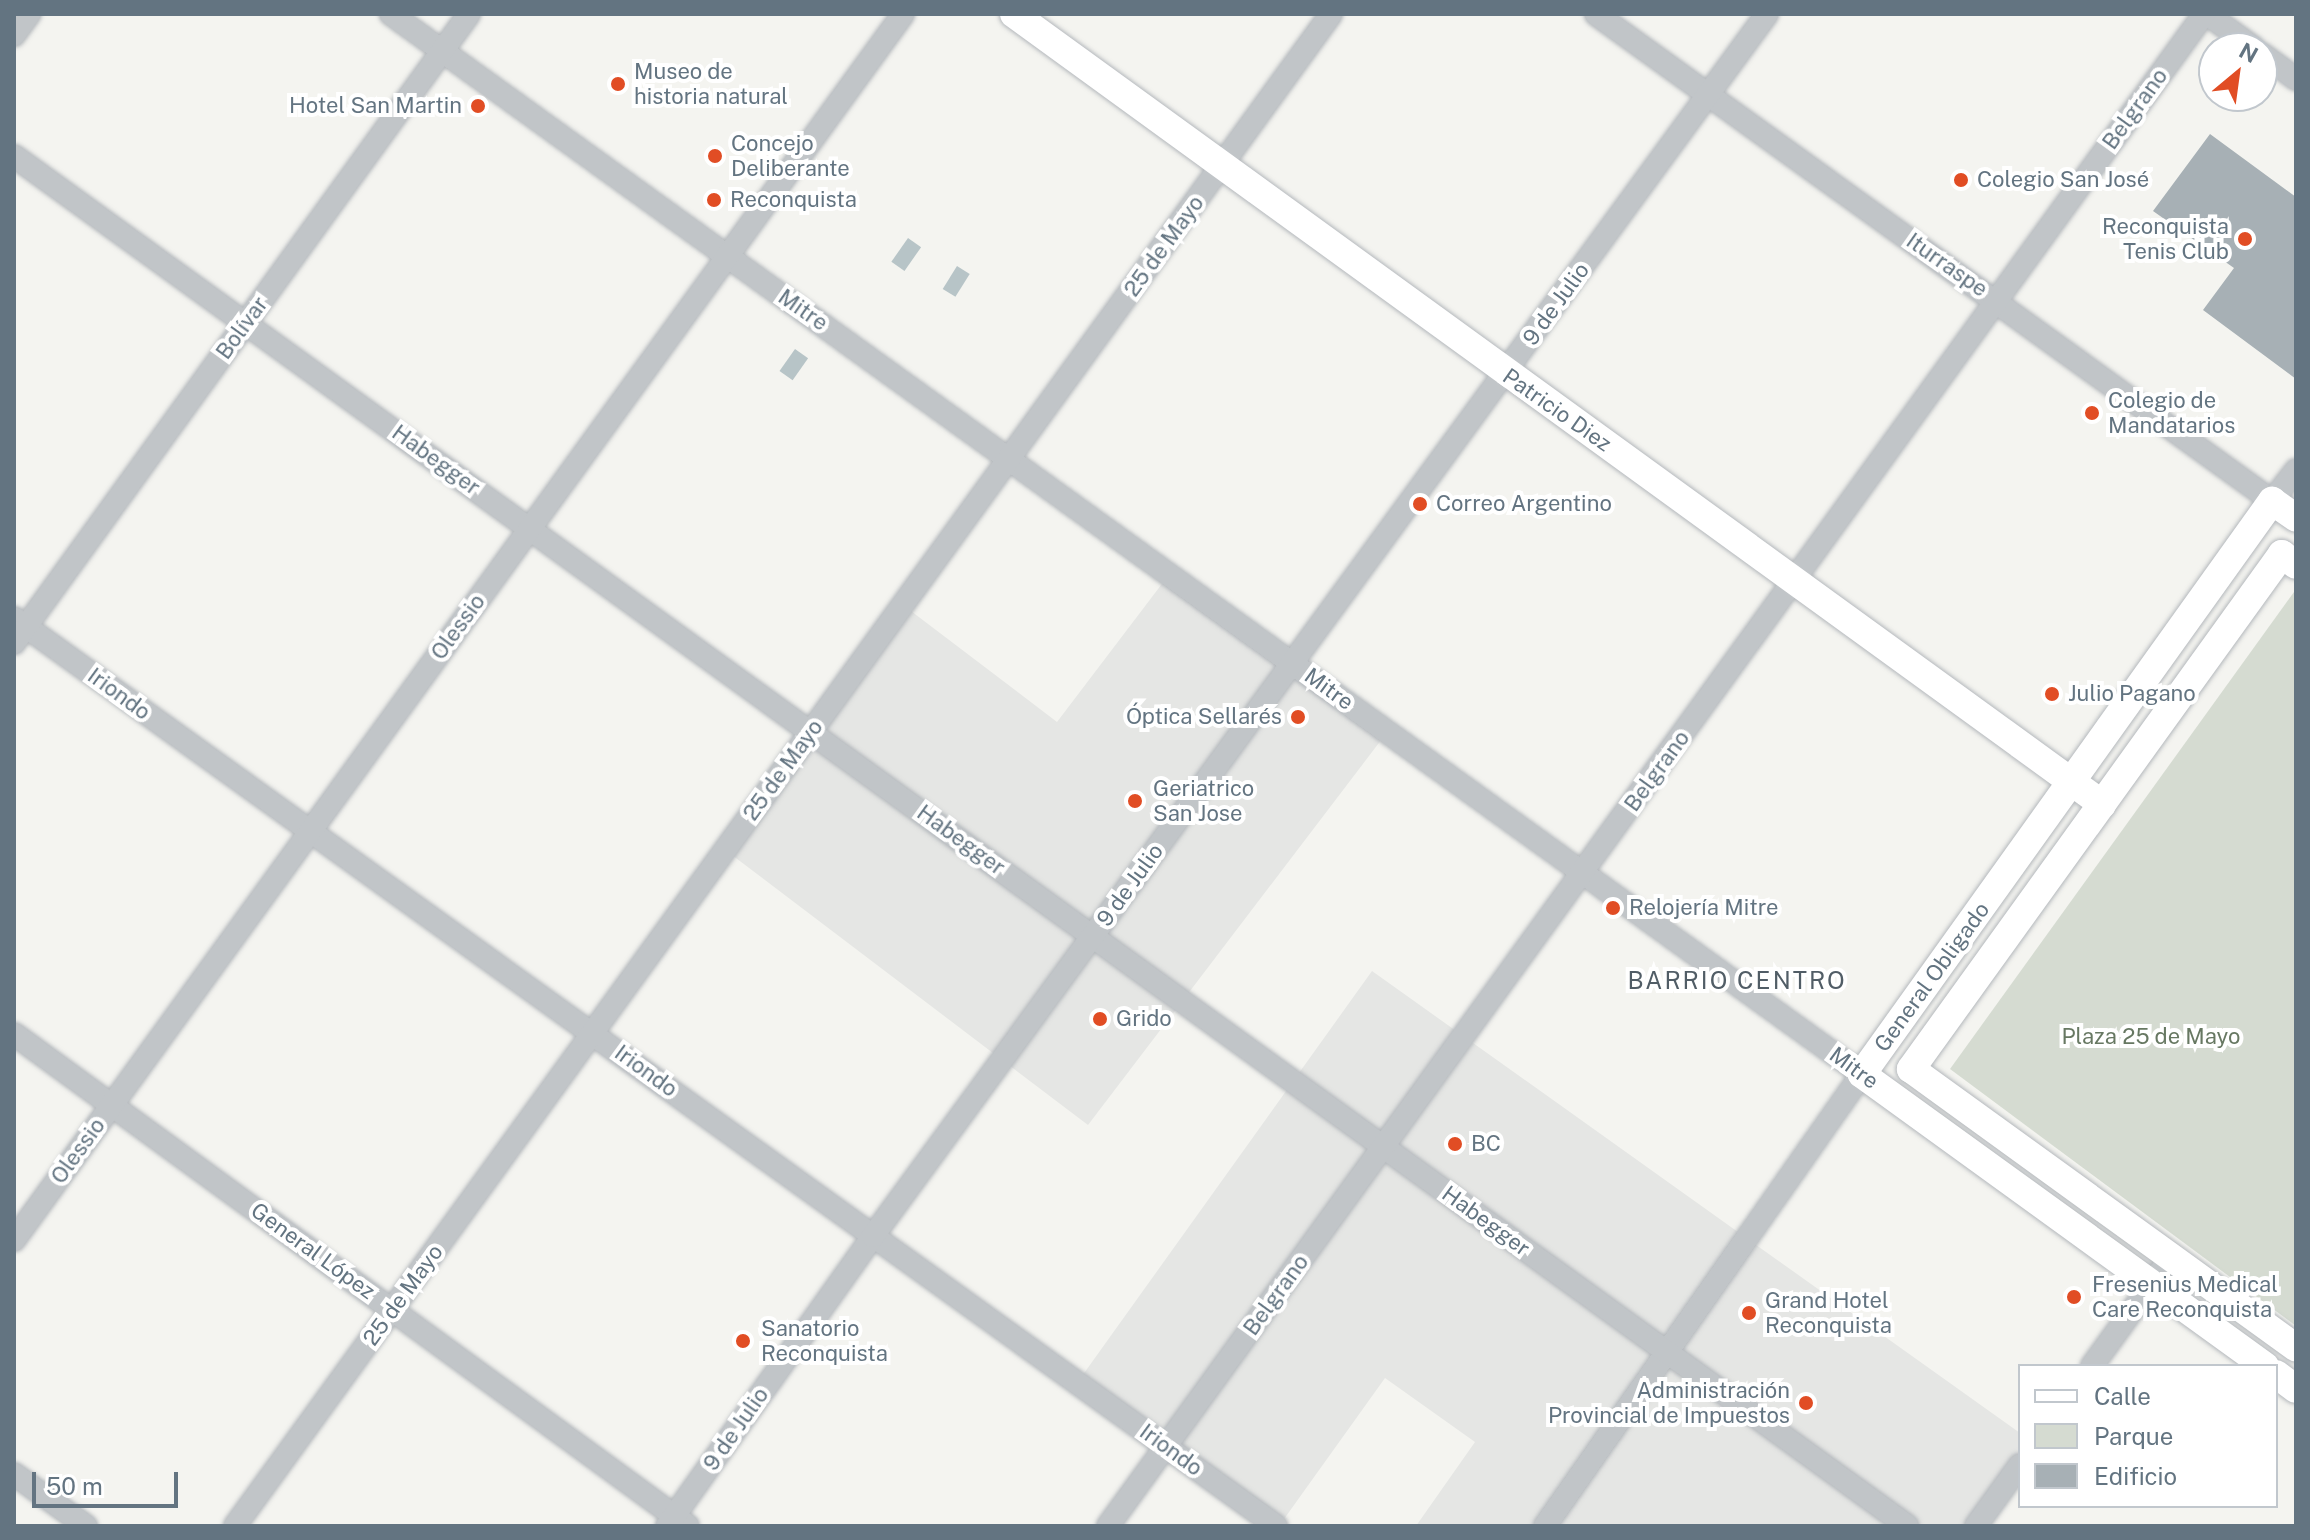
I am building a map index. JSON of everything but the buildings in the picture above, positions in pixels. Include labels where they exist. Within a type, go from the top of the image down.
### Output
[{"type":"main road","name":"Patricio Diez","points":[[1014,14],[2102,804]]},
{"type":"main road","name":"Iturraspe","points":[[2272,501],[2296,518]]},
{"type":"main road","name":"General Obligado","points":[[1862,1074],[2272,501]]},
{"type":"main road","points":[[2102,804],[2289,560]]},
{"type":"main road","name":"Mitre","points":[[2102,804],[1911,1069],[2296,1348]]},
{"type":"main road","name":"Mitre","points":[[1862,1074],[2262,1364]]},
{"type":"main road","points":[[2278,1376],[2296,1389]]},
{"type":"street","points":[[14,35],[29,14]]},
{"type":"street","name":"Mitre","points":[[391,14],[1862,1074]]},
{"type":"street","name":"Bolívar","points":[[18,629],[469,14]]},
{"type":"street","name":"Olessio","points":[[14,1240],[903,14]]},
{"type":"street","name":"25 de Mayo","points":[[235,1526],[1331,14]]},
{"type":"street","name":"Iturraspe","points":[[1596,14],[2272,501]]},
{"type":"street","name":"9 de Julio","points":[[676,1523],[873,1236],[1767,14]]},
{"type":"street","points":[[2206,14],[2231,32]]},
{"type":"street","name":"Belgrano","points":[[1108,1526],[2206,14]]},
{"type":"street","points":[[2278,66],[2296,79]]},
{"type":"street","name":"Habegger","points":[[14,156],[1907,1526]]},
{"type":"street","name":"General Obligado","points":[[2272,501],[2296,470]]},
{"type":"street","name":"Iriondo","points":[[18,629],[310,831],[1276,1526]]},
{"type":"street","name":"General López","points":[[14,1034],[393,1309],[676,1523]]},
{"type":"street","name":"General Obligado","points":[[1545,1526],[1862,1074]]},
{"type":"street","points":[[2093,1364],[2171,1257]]},
{"type":"street","points":[[1976,1526],[2018,1468]]},
{"type":"street","points":[[14,1474],[86,1526]]},
{"type":"shaded area","points":[[908,238],[921,247],[904,271],[891,262]]},
{"type":"shaded area","points":[[957,266],[970,274],[955,297],[943,289]]},
{"type":"shaded area","points":[[795,349],[808,358],[793,380],[780,371]]},
{"type":"shaded area","points":[[1174,568],[1388,731],[1088,1125],[720,846],[903,605],[1057,722]]},
{"type":"shaded area","points":[[1372,971],[2018,1432],[2018,1457],[1968,1526],[1416,1526],[1475,1442],[1385,1378],[1279,1526],[1077,1383]]},
{"type":"green space","name":"Plaza 25 de Mayo","points":[[2294,592],[2296,594],[2296,1326],[1950,1069]]},
{"type":"place","name":"Museo de historia natural","points":[[618,84]]},
{"type":"place","name":"Hotel San Martin","points":[[478,106]]},
{"type":"place","name":"Concejo Deliberante","points":[[715,156]]},
{"type":"place","name":"Colegio San José","points":[[1961,180]]},
{"type":"place","name":"Reconquista","points":[[714,200]]},
{"type":"place","name":"Reconquista Tenis Club","points":[[2245,239]]},
{"type":"place","name":"Colegio de Mandatarios","points":[[2092,413]]},
{"type":"place","name":"Correo Argentino","points":[[1420,504]]},
{"type":"place","name":"Julio Pagano","points":[[2052,694]]},
{"type":"place","name":"Óptica Sellarés","points":[[1298,717]]},
{"type":"place","name":"Geriatrico San Jose","points":[[1135,801]]},
{"type":"place","name":"Relojería Mitre","points":[[1613,908]]},
{"type":"place","name":"Grido","points":[[1100,1019]]},
{"type":"place","name":"BC","points":[[1455,1144]]},
{"type":"place","name":"Fresenius Medical Care Reconquista","points":[[2074,1297]]},
{"type":"place","name":"Grand Hotel Reconquista","points":[[1749,1313]]},
{"type":"place","name":"Sanatorio Reconquista","points":[[743,1341]]},
{"type":"place","name":"Administración Provincial de Impuestos","points":[[1806,1403]]},
{"type":"district","name":"BARRIO CENTRO","points":[[1737,981]]}]
